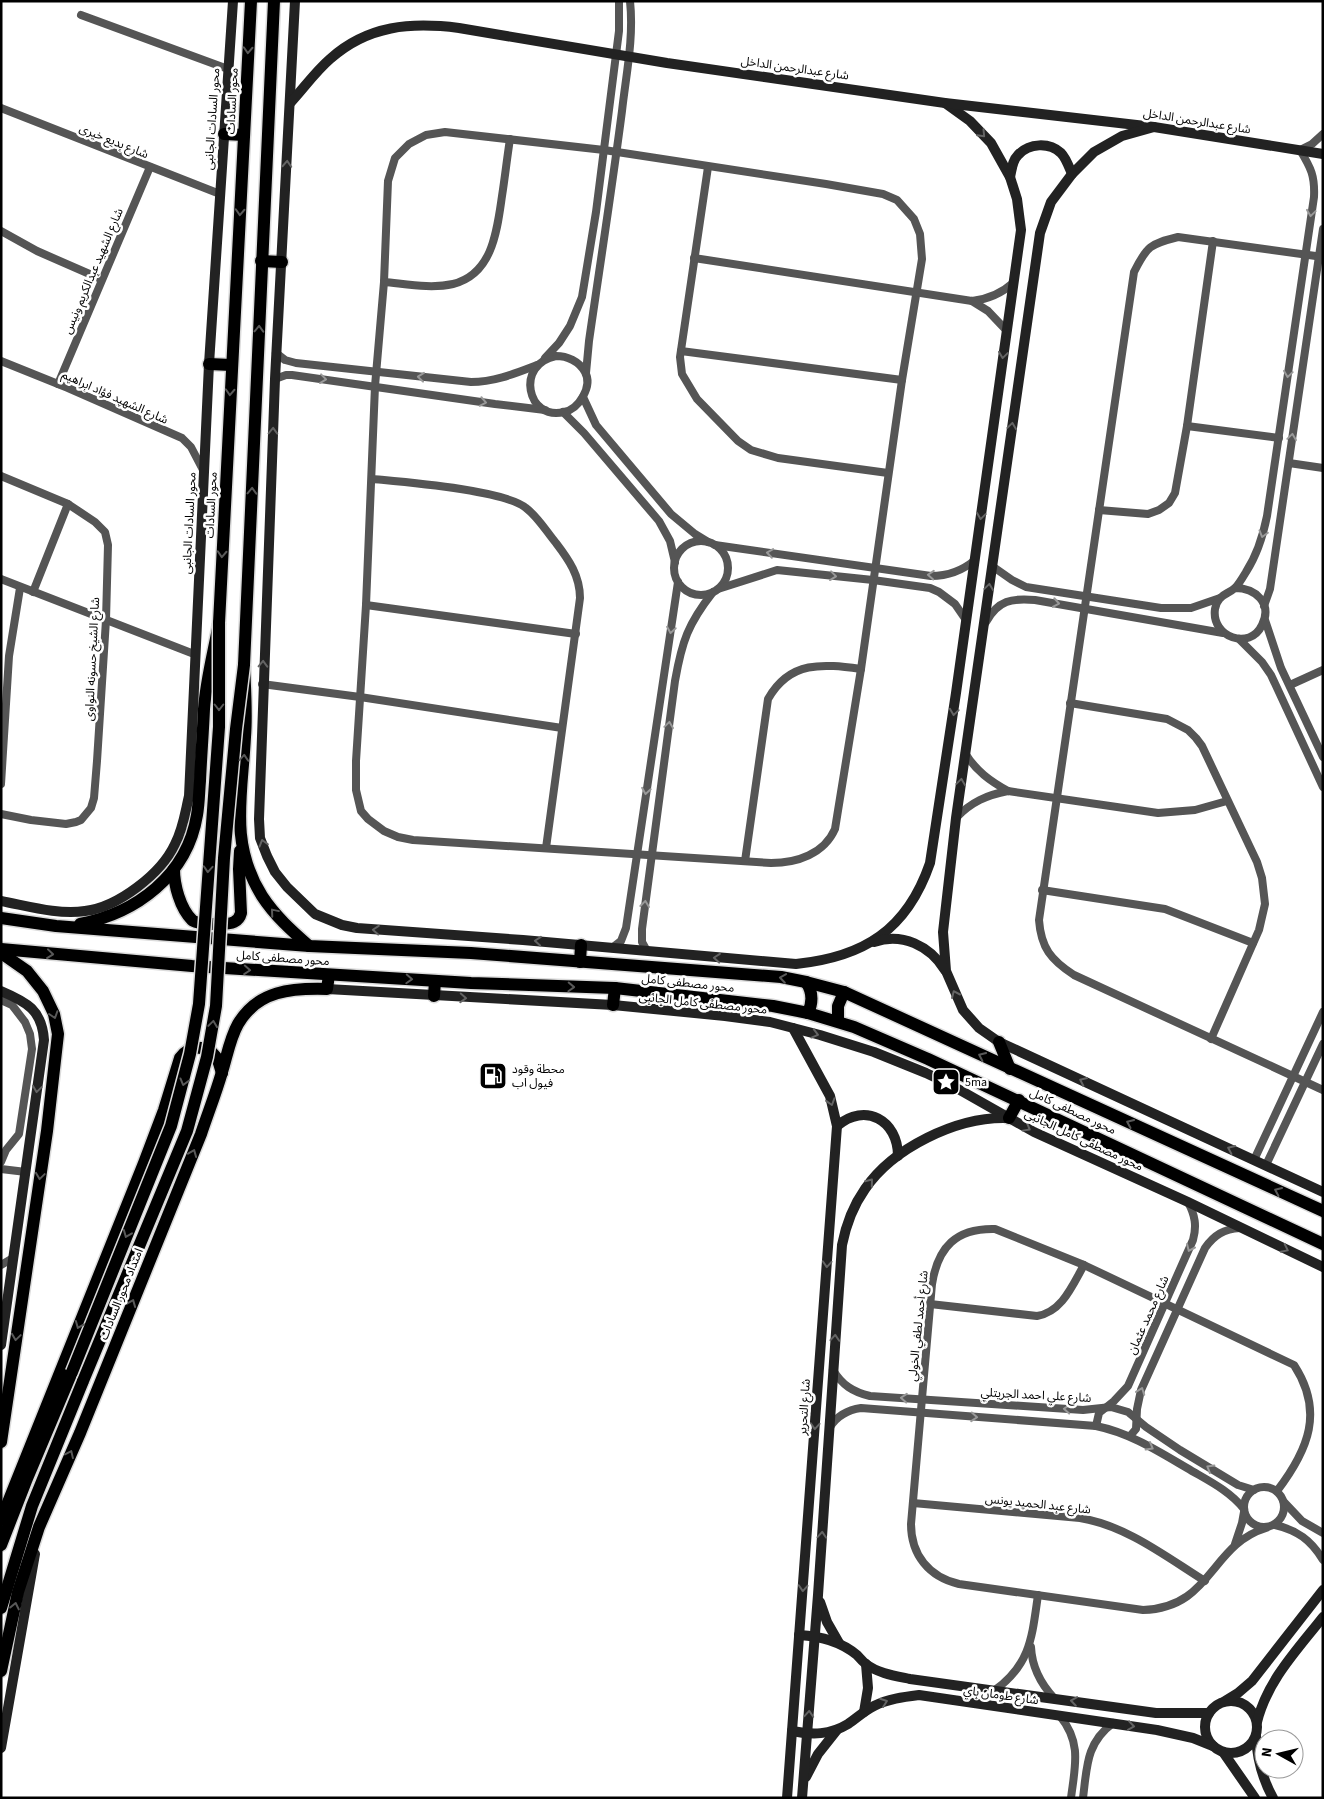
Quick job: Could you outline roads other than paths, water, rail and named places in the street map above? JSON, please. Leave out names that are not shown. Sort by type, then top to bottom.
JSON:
[{"type":"main road","name":"محور السادات","points":[[56,926],[92,921],[127,909],[150,894],[174,869],[191,837],[198,814],[204,706],[219,623],[251,1]]},
{"type":"main road","points":[[1,1608],[32,1506],[187,1131],[203,1074],[216,1006],[224,858],[244,665],[274,1]]},
{"type":"main road","points":[[224,134],[244,135]]},
{"type":"main road","points":[[262,261],[282,262]]},
{"type":"main road","points":[[209,364],[231,365]]},
{"type":"main road","points":[[1,1545],[171,1126],[185,1078],[199,1004],[219,728],[219,623]]},
{"type":"main road","points":[[244,665],[246,710],[239,815],[242,845],[248,867],[263,897],[283,923],[309,946]]},
{"type":"main road","points":[[174,869],[178,893],[192,920],[200,923],[233,923],[238,920],[241,913],[239,869],[242,845]]},
{"type":"main road","name":"محور مصطفى كامل","points":[[1,918],[56,926],[309,946],[472,953],[781,977],[806,982],[844,992],[1323,1211]]},
{"type":"main road","points":[[580,962],[581,945]]},
{"type":"main road","points":[[1,951],[27,971],[43,991],[54,1014],[58,1034],[1,1442]]},
{"type":"main road","name":"محور مصطفى كامل","points":[[1,951],[329,975],[614,988],[773,1006],[808,1012],[838,1021],[928,1059],[1323,1244]]},
{"type":"main road","points":[[327,989],[329,975]]},
{"type":"main road","points":[[434,996],[435,981]]},
{"type":"main road","points":[[806,982],[812,995],[808,1012]]},
{"type":"main road","points":[[613,1006],[614,988]]},
{"type":"main road","name":"امتداد محور السادات","points":[[1,1671],[18,1592],[39,1527],[80,1433],[201,1134],[231,1040],[238,1024],[257,1004],[272,995],[290,990],[327,989]]},
{"type":"main road","points":[[838,1021],[838,1006],[844,992]]},
{"type":"main road","points":[[998,1042],[1010,1069]]},
{"type":"main road","points":[[1,1520],[144,1163],[164,1110],[180,1058],[183,1053],[191,1048],[204,1048],[216,1057],[222,1073]]},
{"type":"main road","points":[[1009,1118],[1019,1100]]},
{"type":"street","name":"محور السادات الجانبى","points":[[1,901],[70,912],[87,911],[123,897],[151,876],[162,865],[182,829],[189,796],[194,654],[209,364],[232,1]]},
{"type":"street","points":[[295,1],[276,353],[258,819],[260,838],[267,856],[275,872],[287,887],[315,914],[342,925],[357,928],[796,964],[818,962],[839,957],[868,944],[890,939],[912,942],[932,953],[946,971],[963,1010],[979,1028],[998,1042],[1323,1192]]},
{"type":"street","points":[[276,353],[290,362],[481,382],[500,378],[537,365],[546,358],[570,326],[582,296],[596,212],[619,31],[619,1]]},
{"type":"street","points":[[275,379],[292,375],[545,410],[554,413],[571,410],[578,404],[586,390],[588,342],[617,153],[629,56],[631,32],[630,1]]},
{"type":"street","points":[[81,15],[228,69]]},
{"type":"street","name":"شارع عبدالرحمن الداخل","points":[[291,102],[320,69],[342,50],[370,34],[393,27],[424,25],[452,27],[616,54],[945,103],[1154,126],[1323,154]]},
{"type":"street","points":[[868,944],[893,926],[906,912],[924,880],[930,863],[956,693],[1021,230],[1017,199],[1010,177],[991,143],[970,121],[945,103]]},
{"type":"street","name":"شارع بديع خيرى","points":[[1,108],[220,194]]},
{"type":"street","points":[[946,971],[944,932],[956,818],[1040,233],[1051,202],[1072,174],[1094,152],[1122,136],[1154,126]]},
{"type":"street","points":[[445,132],[510,139],[604,150],[826,184],[892,197],[912,214],[919,230],[922,252],[838,821],[833,834],[822,847],[797,860],[781,863],[412,840],[393,835],[376,826],[361,811],[356,790],[356,761],[366,605],[375,386],[384,282],[388,181],[392,165],[402,150],[417,138],[445,132]]},
{"type":"street","points":[[1235,588],[1249,566],[1263,535],[1279,438],[1315,184],[1313,172],[1300,150],[1312,144],[1323,134]]},
{"type":"street","points":[[384,282],[430,286],[452,284],[472,274],[484,263],[496,233],[510,139]]},
{"type":"street","points":[[1010,177],[1012,165],[1018,154],[1028,147],[1039,145],[1051,147],[1061,153],[1068,163],[1072,174]]},
{"type":"street","name":"شارع الشهيد عبدالكريم ونيس","points":[[58,384],[150,167]]},
{"type":"street","points":[[708,167],[680,363],[682,374],[692,393],[738,441],[751,450],[778,458],[888,473]]},
{"type":"street","points":[[1264,606],[1270,589],[1321,257],[1323,229]]},
{"type":"street","points":[[1,231],[37,250],[101,279]]},
{"type":"street","points":[[1321,257],[1178,237],[1156,243],[1150,247],[1134,272],[1039,920],[1040,933],[1044,945],[1060,966],[1074,975],[1323,1090]]},
{"type":"street","points":[[1099,510],[1148,514],[1159,510],[1169,503],[1175,493],[1187,426],[1213,241]]},
{"type":"street","points":[[694,258],[972,301],[990,298],[1014,283]]},
{"type":"street","points":[[972,301],[995,317],[1007,331]]},
{"type":"street","points":[[681,351],[902,380]]},
{"type":"street","points":[[546,358],[556,356],[570,359],[586,373]]},
{"type":"street","name":"شارع الشهيد فؤاد ابراهيم","points":[[1,361],[182,438],[192,447],[204,472]]},
{"type":"street","points":[[537,365],[530,376],[530,392],[533,399],[545,410]]},
{"type":"street","points":[[583,397],[596,425],[671,514],[725,555],[728,570],[723,584],[692,624],[681,647],[642,929],[642,942],[647,951]]},
{"type":"street","points":[[563,412],[584,433],[659,521],[670,540],[675,562]]},
{"type":"street","points":[[1187,426],[1279,438]]},
{"type":"street","points":[[1289,463],[1323,468]]},
{"type":"street","name":"شارع الشيخ حسونه النواوى","points":[[1,476],[68,504],[96,522],[105,532],[108,545],[106,620],[95,792],[91,808],[81,820],[66,824],[1,814]]},
{"type":"street","points":[[372,479],[489,494],[525,506],[567,558],[575,574],[580,598],[546,848]]},
{"type":"street","points":[[33,592],[68,504]]},
{"type":"street","points":[[612,948],[621,941],[626,928],[678,582],[674,569],[679,552],[687,545],[697,542],[711,543],[941,576],[959,571],[975,560]]},
{"type":"street","points":[[992,566],[1026,587],[1161,608],[1191,608],[1220,598]]},
{"type":"street","points":[[678,582],[690,593],[706,595],[776,570],[873,580],[930,588],[955,604],[966,620]]},
{"type":"street","points":[[1,579],[20,588],[194,654]]},
{"type":"street","points":[[1,784],[5,654],[20,588]]},
{"type":"street","points":[[1223,633],[1218,626],[1215,616],[1215,607],[1220,598],[1226,592],[1235,588],[1253,591],[1260,598],[1264,606],[1265,620],[1275,652],[1323,757]]},
{"type":"street","points":[[984,626],[994,610],[999,606],[1019,599],[1084,608],[1223,633],[1239,639],[1248,638],[1255,634],[1265,620]]},
{"type":"street","points":[[366,605],[576,634]]},
{"type":"street","points":[[1239,639],[1256,656],[1270,675],[1323,787]]},
{"type":"street","points":[[745,861],[768,699],[784,678],[807,667],[835,666],[861,668]]},
{"type":"street","points":[[1290,685],[1323,670]]},
{"type":"street","points":[[262,684],[562,728]]},
{"type":"street","points":[[956,693],[974,695]]},
{"type":"street","points":[[1070,703],[1167,719],[1188,730],[1202,746],[1257,862],[1264,891],[1263,918],[1211,1039]]},
{"type":"street","points":[[965,753],[983,775],[1008,791]]},
{"type":"street","points":[[956,818],[966,807],[979,799],[1008,791],[1145,812],[1170,813],[1196,810],[1228,801]]},
{"type":"street","points":[[1042,890],[1165,909],[1253,942]]},
{"type":"street","name":"محور مصطفى كامل الجانبى","points":[[327,989],[613,1006],[725,1016],[770,1022],[847,1043],[900,1062],[951,1085],[1034,1132],[1188,1202],[1323,1267]]},
{"type":"street","points":[[1,991],[31,1007],[41,1022],[44,1040],[1,1345]]},
{"type":"street","points":[[1,1000],[12,1006],[25,1022],[30,1034],[32,1049],[19,1134],[6,1150],[1,1162]]},
{"type":"street","points":[[1254,1160],[1323,1012]]},
{"type":"street","name":"شارع التحرير","points":[[787,1798],[837,1126],[830,1096],[793,1028]]},
{"type":"street","points":[[1266,1165],[1323,1044]]},
{"type":"street","points":[[837,1126],[843,1121],[866,1115],[882,1121],[893,1132],[898,1156]]},
{"type":"street","points":[[802,1798],[842,1245],[846,1227],[865,1188],[875,1176],[898,1156],[936,1134],[957,1126],[989,1118],[1009,1118]]},
{"type":"street","points":[[1,1170],[26,1172]]},
{"type":"street","name":"شارع محمد عثمان","points":[[1096,1426],[1096,1417],[1122,1394],[1128,1386],[1193,1240],[1196,1231],[1195,1220],[1188,1202]]},
{"type":"street","name":"شارع محمد عثمان","points":[[1130,1436],[1136,1429],[1140,1390],[1204,1248],[1220,1232],[1242,1228]]},
{"type":"street","name":"شارع أحمد لطفي الخولي","points":[[1266,1528],[1249,1534],[1234,1546],[1205,1581],[1188,1597],[1177,1603],[1155,1610],[1143,1610],[959,1584],[950,1582],[933,1573],[920,1558],[913,1542],[911,1524],[930,1304],[937,1260],[951,1242],[972,1231],[995,1229],[1084,1265],[1294,1365],[1310,1381],[1318,1401]]},
{"type":"street","points":[[1,1264],[13,1258]]},
{"type":"street","points":[[930,1304],[1037,1316],[1044,1315],[1058,1307],[1084,1265]]},
{"type":"street","name":"شارع علي احمد الجريتلي","points":[[833,1370],[844,1384],[860,1394],[870,1396],[1083,1410],[1106,1407],[1123,1410],[1180,1450],[1238,1484],[1254,1490]]},
{"type":"street","name":"شارع علي احمد الجريتلي","points":[[829,1429],[839,1417],[861,1408],[1096,1426],[1130,1436],[1222,1488],[1238,1500],[1244,1510]]},
{"type":"street","points":[[1277,1491],[1311,1446],[1318,1429]]},
{"type":"street","points":[[1284,1501],[1285,1510],[1281,1519],[1275,1525],[1266,1528],[1252,1524],[1244,1510],[1247,1496],[1254,1490],[1264,1487],[1277,1491],[1302,1521],[1323,1533]]},
{"type":"street","name":"شارع عبد الحميد يونس","points":[[913,1503],[1080,1518],[1105,1524],[1128,1533],[1205,1581]]},
{"type":"street","name":"شارع أحمد لطفي الخولي","points":[[1234,1546],[1239,1534],[1244,1510]]},
{"type":"street","points":[[1275,1525],[1287,1528],[1303,1536],[1316,1549],[1323,1560]]},
{"type":"street","points":[[1,1748],[39,1527]]},
{"type":"street","points":[[1255,1798],[1223,1752],[1209,1742],[1205,1730],[1209,1713],[1252,1681],[1323,1590]]},
{"type":"street","points":[[818,1595],[827,1622],[840,1643]]},
{"type":"street","points":[[1038,1595],[1031,1655],[1039,1679],[1054,1698]]},
{"type":"street","points":[[1257,1729],[1260,1709],[1273,1682],[1323,1617]]},
{"type":"street","name":"شارع طومان باي","points":[[799,1635],[815,1636],[840,1643],[866,1664],[910,1679],[1156,1713],[1209,1713]]},
{"type":"street","points":[[995,1690],[1014,1674],[1021,1665],[1031,1643]]},
{"type":"street","points":[[864,1712],[868,1688],[866,1664]]},
{"type":"street","name":"شارع طومان باي","points":[[792,1731],[808,1734],[828,1733],[837,1730],[864,1712],[884,1702],[901,1697],[919,1696],[1113,1723],[1175,1734],[1213,1746]]},
{"type":"street","points":[[1223,1702],[1236,1702],[1248,1707],[1257,1723]]},
{"type":"street","points":[[1060,1716],[1073,1735],[1076,1746],[1071,1798]]},
{"type":"street","points":[[1083,1798],[1092,1747],[1104,1730],[1113,1723]]},
{"type":"street","points":[[803,1782],[818,1754],[837,1730]]},
{"type":"street","points":[[1223,1752],[1236,1753],[1243,1751],[1254,1739]]},
{"type":"street","points":[[1264,1779],[1273,1798]]},
{"type":"place","name":"محطة وقود فيول اب","points":[[493,1076]]},
{"type":"place","name":"5ma","points":[[946,1082]]}]
